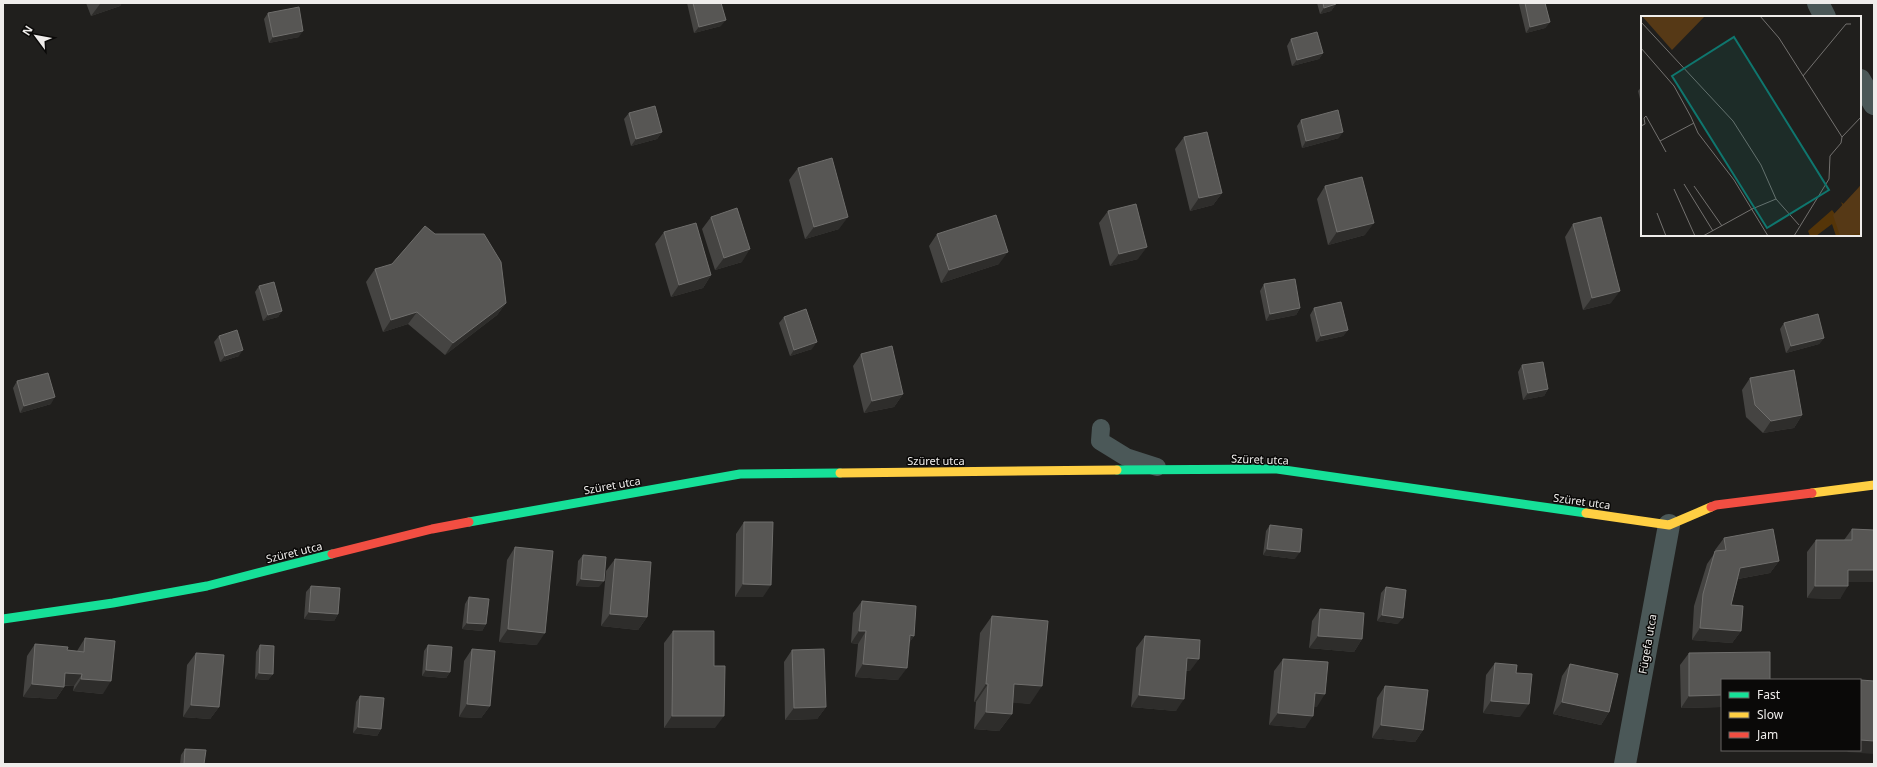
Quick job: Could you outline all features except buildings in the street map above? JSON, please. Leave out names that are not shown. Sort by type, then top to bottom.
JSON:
[{"type":"street","points":[[1818,3],[1824,16]]},
{"type":"street","points":[[1861,82],[1874,104]]},
{"type":"street","name":"Szüret utca","points":[[3,619],[113,603],[207,586],[432,529],[740,474],[1277,469],[1669,525]]},
{"type":"street","points":[[1669,525],[1716,505],[1874,485]]},
{"type":"street","name":"Fügefa utca","points":[[1625,764],[1669,525]]},
{"type":"lane","points":[[1101,428],[1100,441],[1126,457],[1167,470]]},
{"type":"traffic: fast","points":[[1117,470],[1277,469],[1586,513]]},
{"type":"traffic: fast","points":[[469,522],[740,474],[840,473]]},
{"type":"traffic: fast","points":[[3,619],[113,603],[207,586],[332,554]]},
{"type":"traffic: slow","points":[[840,473],[1117,470]]},
{"type":"traffic: slow","points":[[1812,493],[1874,485]]},
{"type":"traffic: slow","points":[[1586,513],[1669,525],[1711,507]]},
{"type":"traffic: jam","points":[[1711,507],[1716,505],[1812,493]]},
{"type":"traffic: jam","points":[[332,554],[432,529],[469,522]]}]
